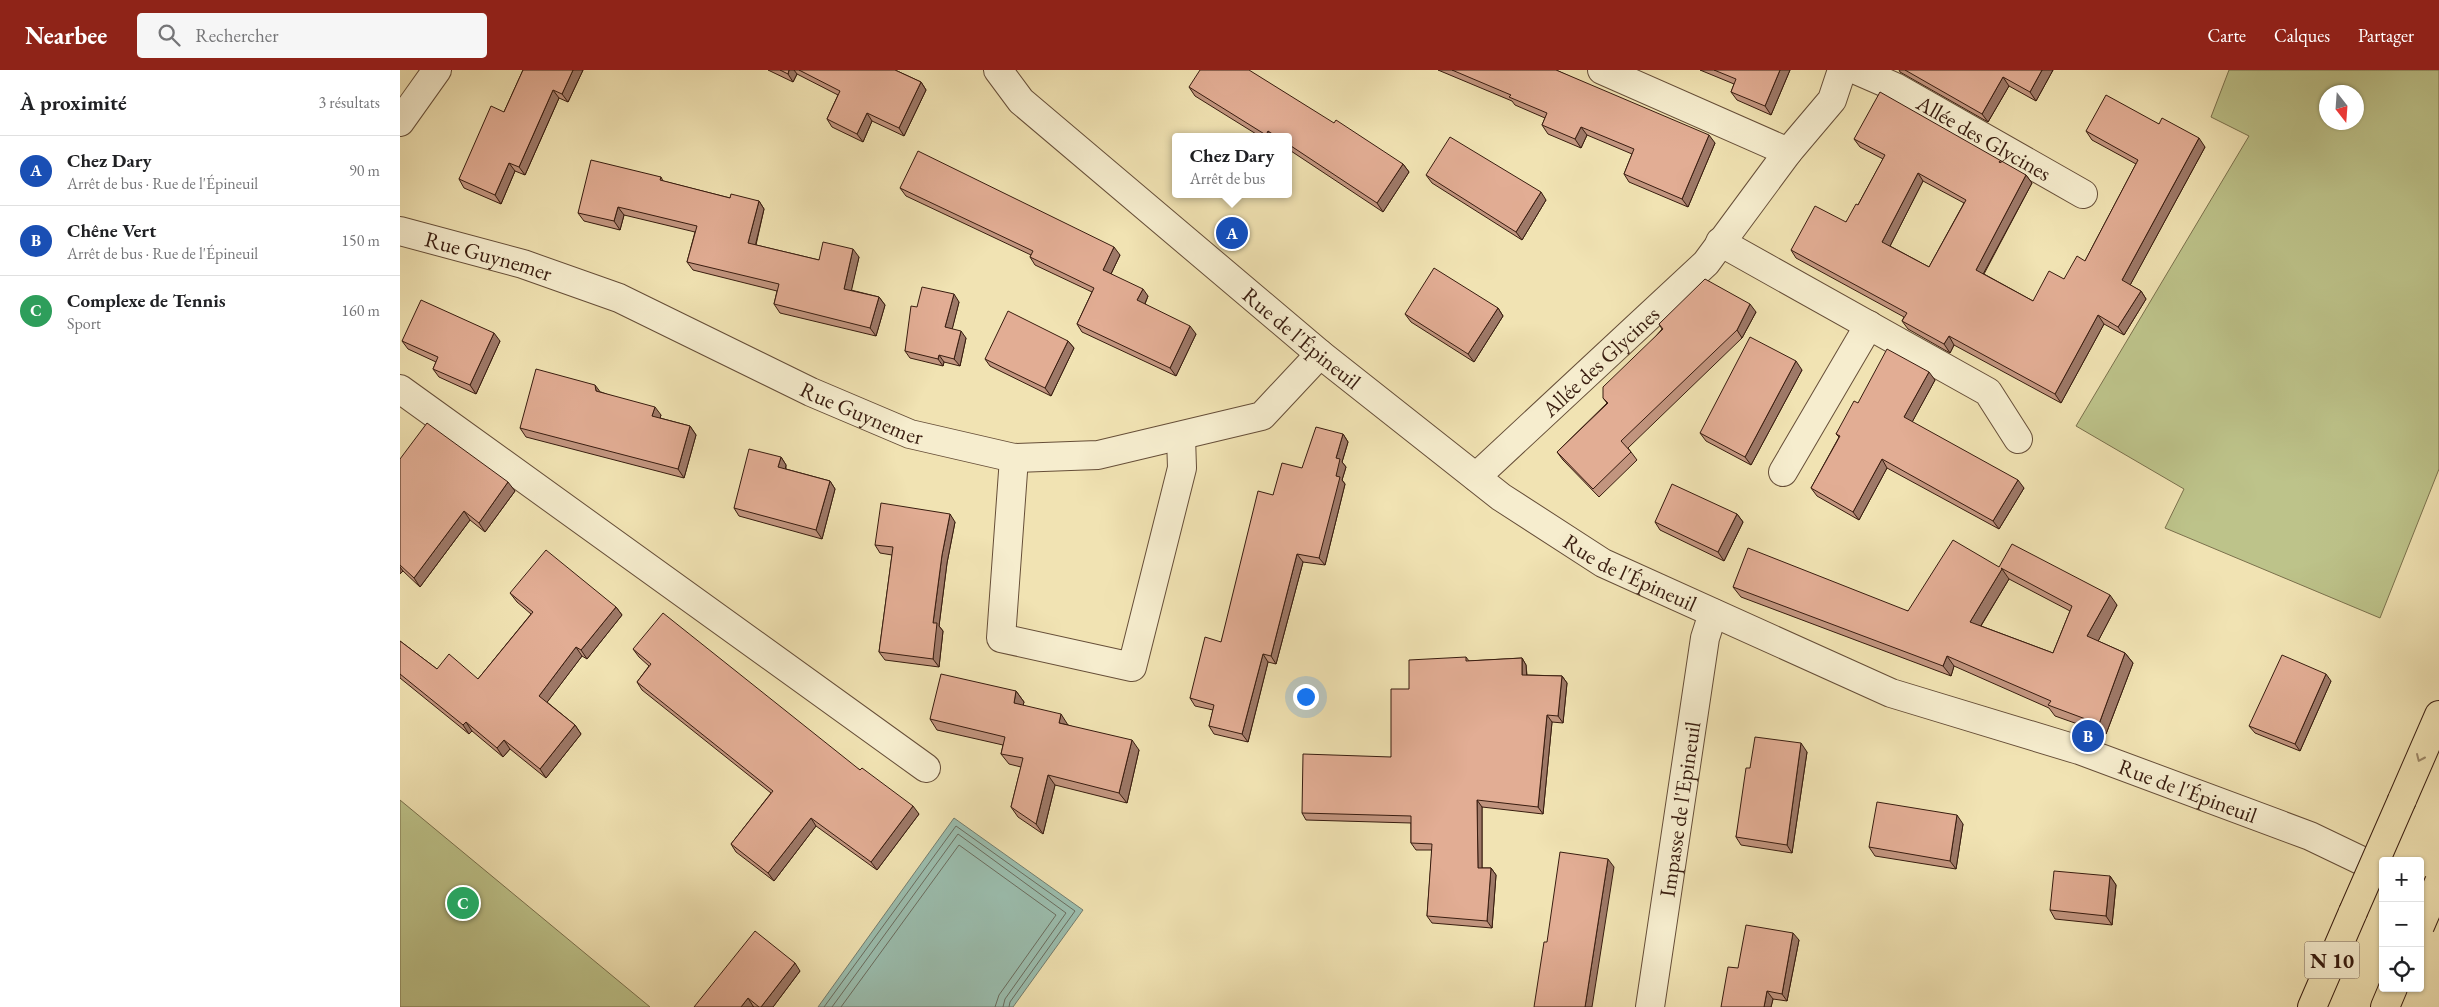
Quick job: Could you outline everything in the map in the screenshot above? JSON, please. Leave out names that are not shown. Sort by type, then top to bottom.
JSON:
[{"type":"highway","name":"N 10","points":[[2312,1007],[2439,715]]},
{"type":"highway","points":[[2424,917],[2439,882]]},
{"type":"highway","points":[[2385,1007],[2391,992]]},
{"type":"street","points":[[400,122],[437,70]]},
{"type":"street","name":"Rue de l'Épineuil","points":[[998,70],[1021,102],[1320,354],[1501,497],[1603,563],[1891,693],[2079,750],[2310,836],[2379,869]]},
{"type":"street","points":[[1602,70],[1788,152]]},
{"type":"street","name":"Allée des Glycines","points":[[1476,477],[1706,263],[1788,152],[1832,100],[1842,70]]},
{"type":"street","name":"Allée des Glycines","points":[[1856,70],[1894,87],[2083,194]]},
{"type":"street","name":"Rue Guynemer","points":[[400,231],[523,264],[619,298],[811,392],[910,434],[1014,458],[1098,456],[1262,416],[1320,354]]},
{"type":"street","points":[[1720,242],[1988,392],[2018,439]]},
{"type":"street","points":[[1783,472],[1869,325]]},
{"type":"street","points":[[400,390],[926,768]]},
{"type":"street","points":[[1014,458],[1001,638],[1132,667],[1182,468],[1181,437]]},
{"type":"street","name":"Impasse de l'Epineuil","points":[[1650,1007],[1705,638],[1713,613]]},
{"type":"street","points":[[2424,890],[2439,897]]},
{"type":"green space","points":[[2229,70],[2439,70],[2439,469],[2380,618],[2165,528],[2184,489],[2076,426],[2249,136],[2211,117]]},
{"type":"green space","points":[[400,800],[650,1007],[400,1007]]},
{"type":"water","points":[[954,818],[1083,910],[1013,1007],[818,1007]]},
{"type":"building","points":[[523,70],[573,70],[562,94],[553,90],[519,167],[509,163],[495,195],[459,179],[491,106],[504,112]]},
{"type":"building","points":[[780,70],[789,70],[788,74]]},
{"type":"building","points":[[799,70],[895,70],[921,82],[899,128],[867,113],[857,134],[827,119],[840,91]]},
{"type":"building","points":[[1200,70],[1249,70],[1334,123],[1336,120],[1403,164],[1377,203],[1292,147],[1292,133],[1271,133],[1268,131],[1267,133],[1263,133],[1189,87]]},
{"type":"building","points":[[1452,70],[1556,70],[1709,135],[1682,199],[1624,174],[1634,149],[1581,127],[1575,139],[1542,125],[1547,113],[1509,97],[1511,95]]},
{"type":"building","points":[[1714,70],[1780,70],[1765,106],[1731,92],[1736,79]]},
{"type":"building","points":[[1905,70],[2042,70],[2030,92],[2003,77],[1982,114]]},
{"type":"building","points":[[1880,92],[2026,175],[1976,270],[2033,301],[2049,271],[2064,279],[2077,256],[2085,261],[2138,160],[2086,131],[2106,95],[2159,124],[2162,118],[2199,138],[2122,280],[2141,291],[2118,327],[2098,315],[2055,394],[1949,336],[1944,344],[1902,321],[1907,313],[1791,250],[1815,206],[1846,222],[1856,204],[1858,205],[1885,155],[1854,139]],"holes":[[[1918,173],[1966,200],[1929,267],[1882,242]]]},
{"type":"building","points":[[1450,137],[1541,192],[1516,232],[1426,175]]},
{"type":"building","points":[[918,151],[1114,247],[1103,270],[1143,289],[1137,300],[1190,326],[1170,368],[1077,324],[1094,288],[1030,257],[1033,251],[900,188]]},
{"type":"building","points":[[591,160],[661,177],[660,180],[730,198],[731,194],[759,201],[748,243],[819,260],[823,242],[853,249],[844,289],[879,297],[870,328],[774,304],[779,284],[687,262],[697,226],[618,207],[614,221],[578,213]]},
{"type":"building","points":[[1434,268],[1498,308],[1468,354],[1405,314]]},
{"type":"building","points":[[1705,279],[1750,304],[1737,330],[1621,441],[1631,452],[1593,489],[1557,452],[1608,403],[1603,398],[1603,387],[1663,329],[1659,324]]},
{"type":"building","points":[[922,287],[954,294],[945,327],[961,331],[954,359],[939,355],[938,359],[905,351],[911,306],[917,307]]},
{"type":"building","points":[[421,300],[494,333],[470,385],[433,369],[438,357],[402,341]]},
{"type":"building","points":[[1008,311],[1068,341],[1045,388],[985,359]]},
{"type":"building","points":[[1750,337],[1796,361],[1745,457],[1700,433]]},
{"type":"building","points":[[1887,349],[1929,372],[1904,417],[2018,480],[1993,521],[1882,459],[1853,512],[1811,488],[1840,436],[1836,434],[1854,401],[1858,403]]},
{"type":"building","points":[[536,369],[595,385],[596,391],[655,407],[652,416],[690,426],[678,469],[520,428]]},
{"type":"building","points":[[427,423],[508,482],[479,523],[464,511],[414,578],[400,565],[400,459]]},
{"type":"building","points":[[1316,427],[1343,434],[1336,458],[1340,459],[1336,476],[1340,477],[1319,558],[1297,554],[1271,656],[1263,654],[1242,734],[1209,726],[1214,705],[1190,698],[1205,637],[1221,642],[1258,491],[1273,495],[1282,463],[1302,468]]},
{"type":"building","points":[[749,449],[781,457],[778,467],[830,481],[816,530],[734,508]]},
{"type":"building","points":[[1672,484],[1737,514],[1718,552],[1655,522]]},
{"type":"building","points":[[881,503],[950,514],[942,555],[933,623],[937,623],[933,659],[879,652],[893,547],[875,545]]},
{"type":"building","points":[[1953,540],[1999,567],[2012,544],[2110,595],[2087,636],[2125,653],[2099,724],[2048,705],[2051,701],[1947,656],[1943,666],[1733,587],[1748,548],[1908,611]],"holes":[[[2001,568],[2072,606],[2053,653],[1970,622]]]},
{"type":"building","points":[[546,550],[616,607],[581,650],[576,647],[539,696],[575,725],[540,769],[504,740],[497,748],[466,722],[463,725],[400,674],[400,641],[437,669],[449,654],[478,679],[533,612],[510,593]]},
{"type":"building","points":[[663,613],[860,770],[862,768],[913,806],[871,862],[811,818],[768,873],[731,844],[773,791],[637,682],[651,664],[633,649]]},
{"type":"building","points":[[2282,655],[2326,674],[2295,744],[2249,726]]},
{"type":"building","points":[[1466,657],[1466,661],[1522,658],[1522,675],[1562,676],[1558,716],[1547,715],[1538,807],[1477,800],[1478,868],[1491,868],[1487,921],[1427,916],[1432,844],[1411,843],[1411,816],[1302,813],[1303,754],[1391,757],[1391,689],[1409,689],[1409,660]]},
{"type":"building","points":[[941,674],[1016,691],[1014,703],[1061,714],[1059,723],[1132,740],[1119,793],[1048,775],[1036,824],[1011,807],[1023,758],[1001,754],[1005,737],[930,719]]},
{"type":"building","points":[[1755,737],[1801,743],[1787,845],[1736,837],[1746,768],[1750,768]]},
{"type":"building","points":[[1877,802],[1957,815],[1950,861],[1869,847]]},
{"type":"building","points":[[1560,852],[1608,859],[1585,1007],[1534,1007],[1544,942],[1547,942]]},
{"type":"building","points":[[2054,871],[2110,876],[2106,916],[2050,910]]},
{"type":"building","points":[[1746,925],[1793,933],[1782,994],[1767,991],[1764,1007],[1721,1007],[1728,967],[1738,968]]},
{"type":"building","points":[[755,931],[795,963],[761,1007],[748,998],[741,1007],[694,1007]]},
{"type":"place","name":"Chez Dary","points":[[1232,233]]},
{"type":"place","name":"Chêne Vert","points":[[2088,736]]},
{"type":"place","name":"Complexe de Tennis","points":[[463,903]]}]
